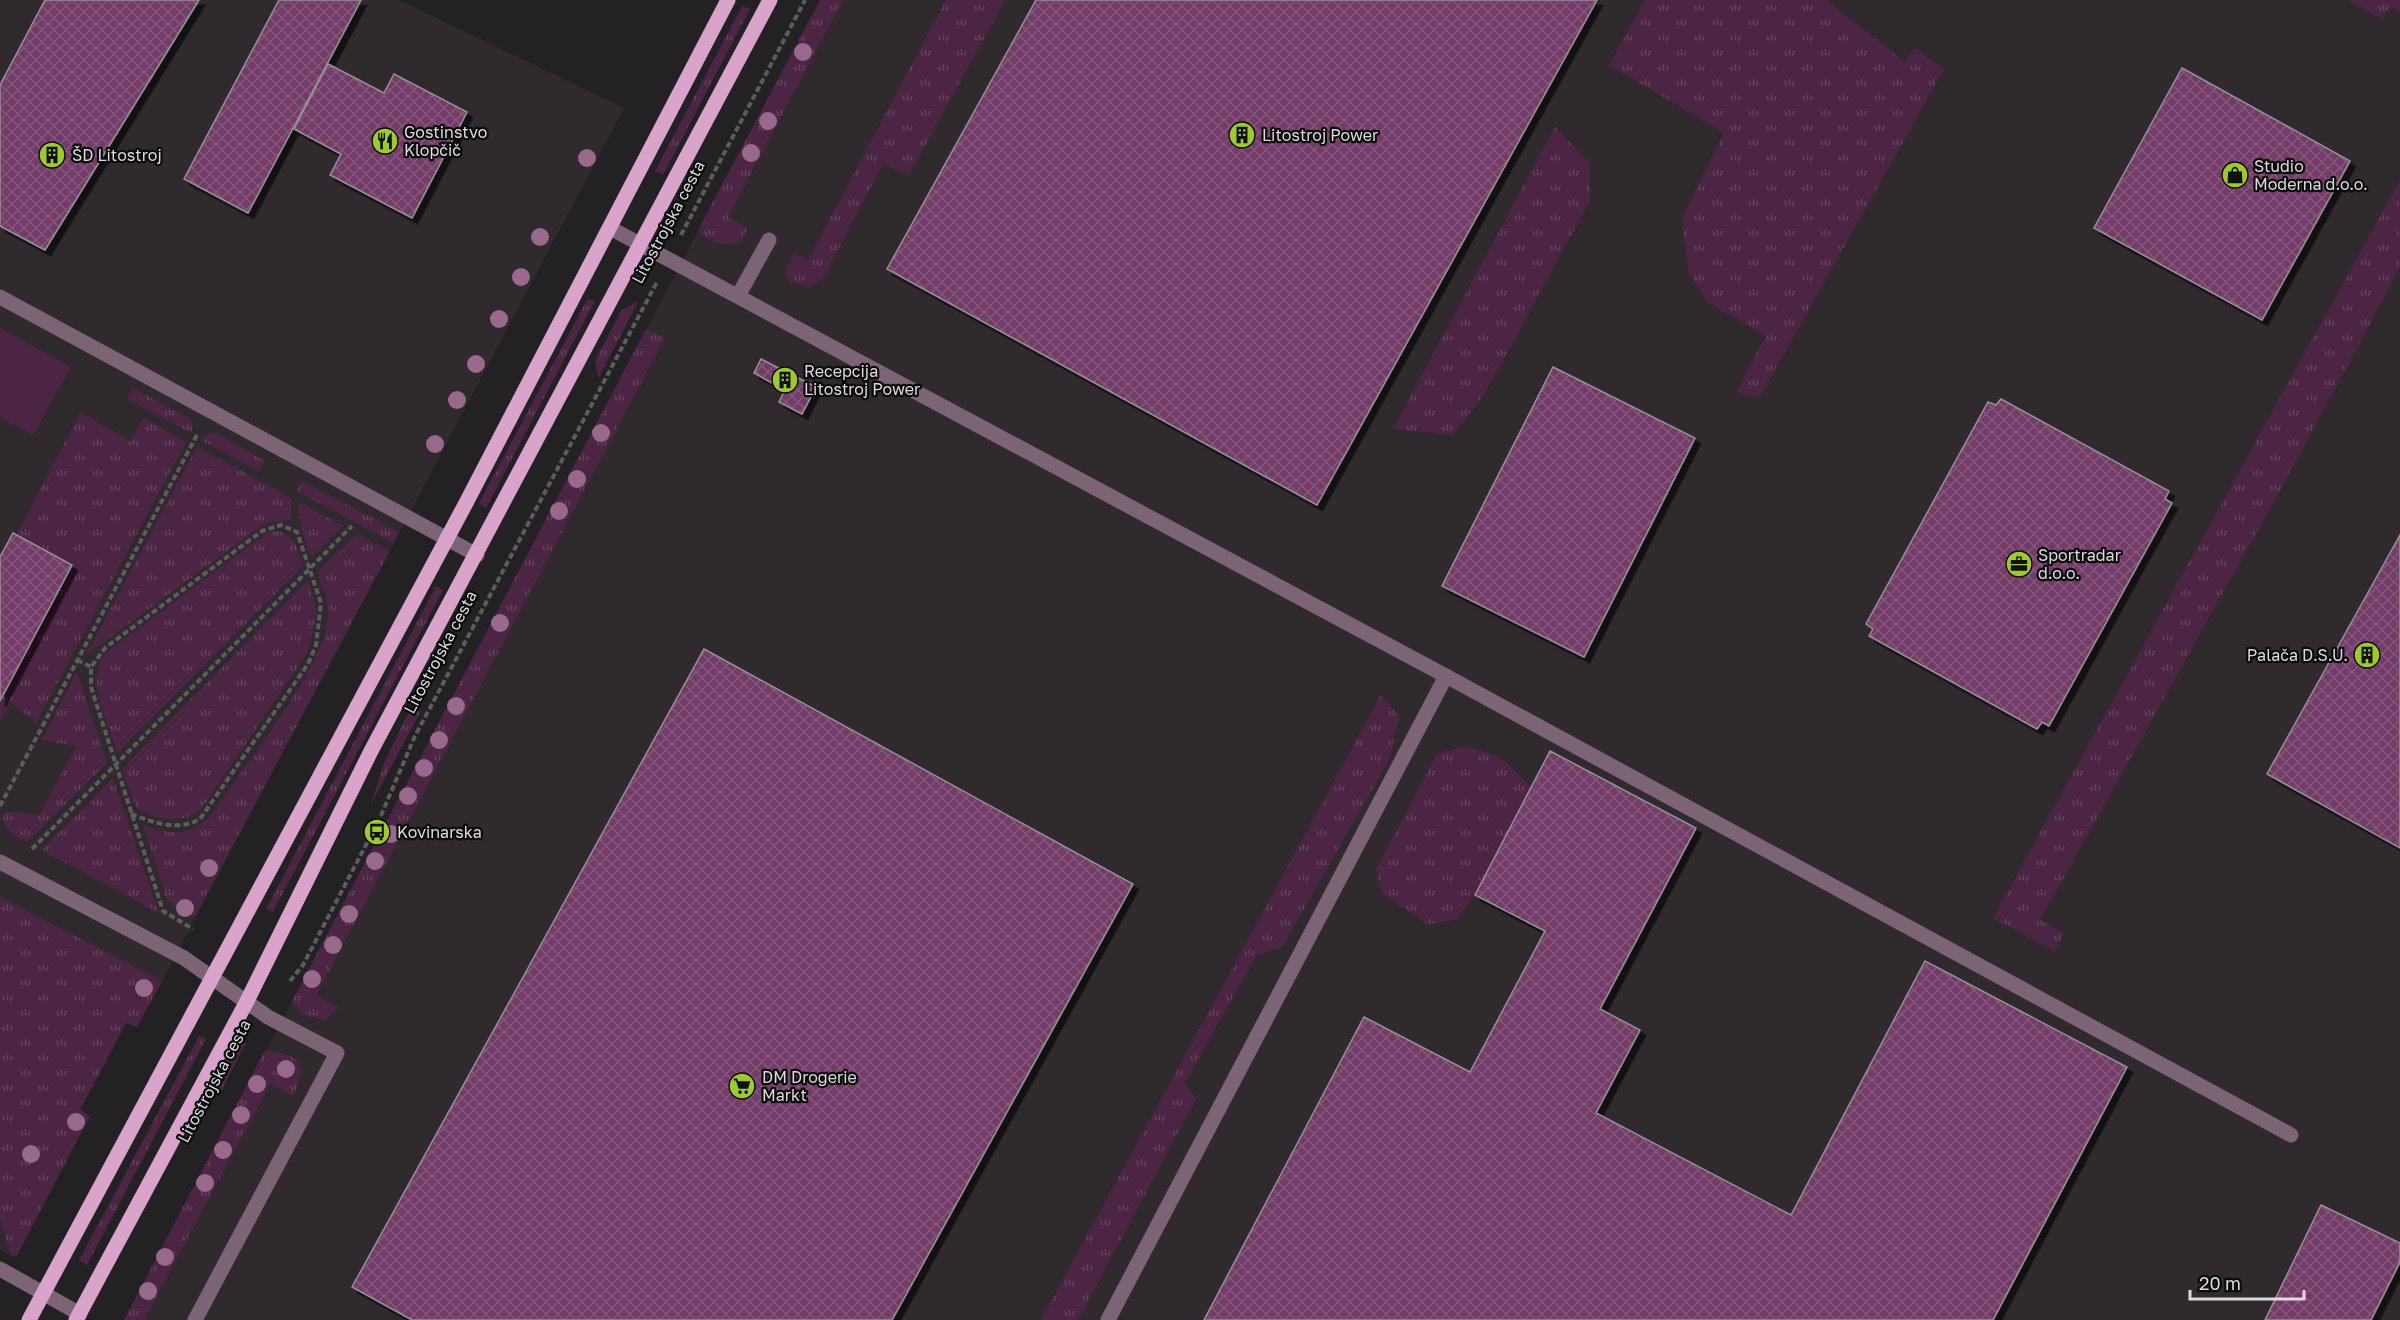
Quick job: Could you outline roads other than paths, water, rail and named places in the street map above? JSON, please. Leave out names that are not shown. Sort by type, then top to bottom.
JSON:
[{"type":"main road","points":[[29,1320],[447,539],[728,0]]},
{"type":"main road","name":"Litostrojska cesta","points":[[78,1317],[246,1003],[371,751],[770,0]]},
{"type":"street","points":[[610,228],[1446,676],[2291,1135]]},
{"type":"street","points":[[738,296],[769,240]]},
{"type":"street","points":[[0,297],[477,555]]},
{"type":"street","points":[[1108,1320],[1446,676]]},
{"type":"street","points":[[6,865],[184,958],[268,1017],[337,1053],[195,1320]]},
{"type":"street","points":[[0,1269],[43,1293],[78,1317]]},
{"type":"place","name":"Litostroj Power","points":[[1242,135]]},
{"type":"place","name":"Gostinstvo Klopčič","points":[[385,141]]},
{"type":"place","name":"ŠD Litostroj","points":[[52,155]]},
{"type":"place","name":"Studio Moderna d.o.o.","points":[[2235,175]]},
{"type":"place","name":"Recepcija Litostroj Power","points":[[785,380]]},
{"type":"place","name":"Sportradar d.o.o.","points":[[2019,564]]},
{"type":"place","name":"Palača D.S.U.","points":[[2367,655]]},
{"type":"place","name":"Kovinarska","points":[[377,832]]},
{"type":"place","name":"DM Drogerie Markt","points":[[742,1086]]}]
